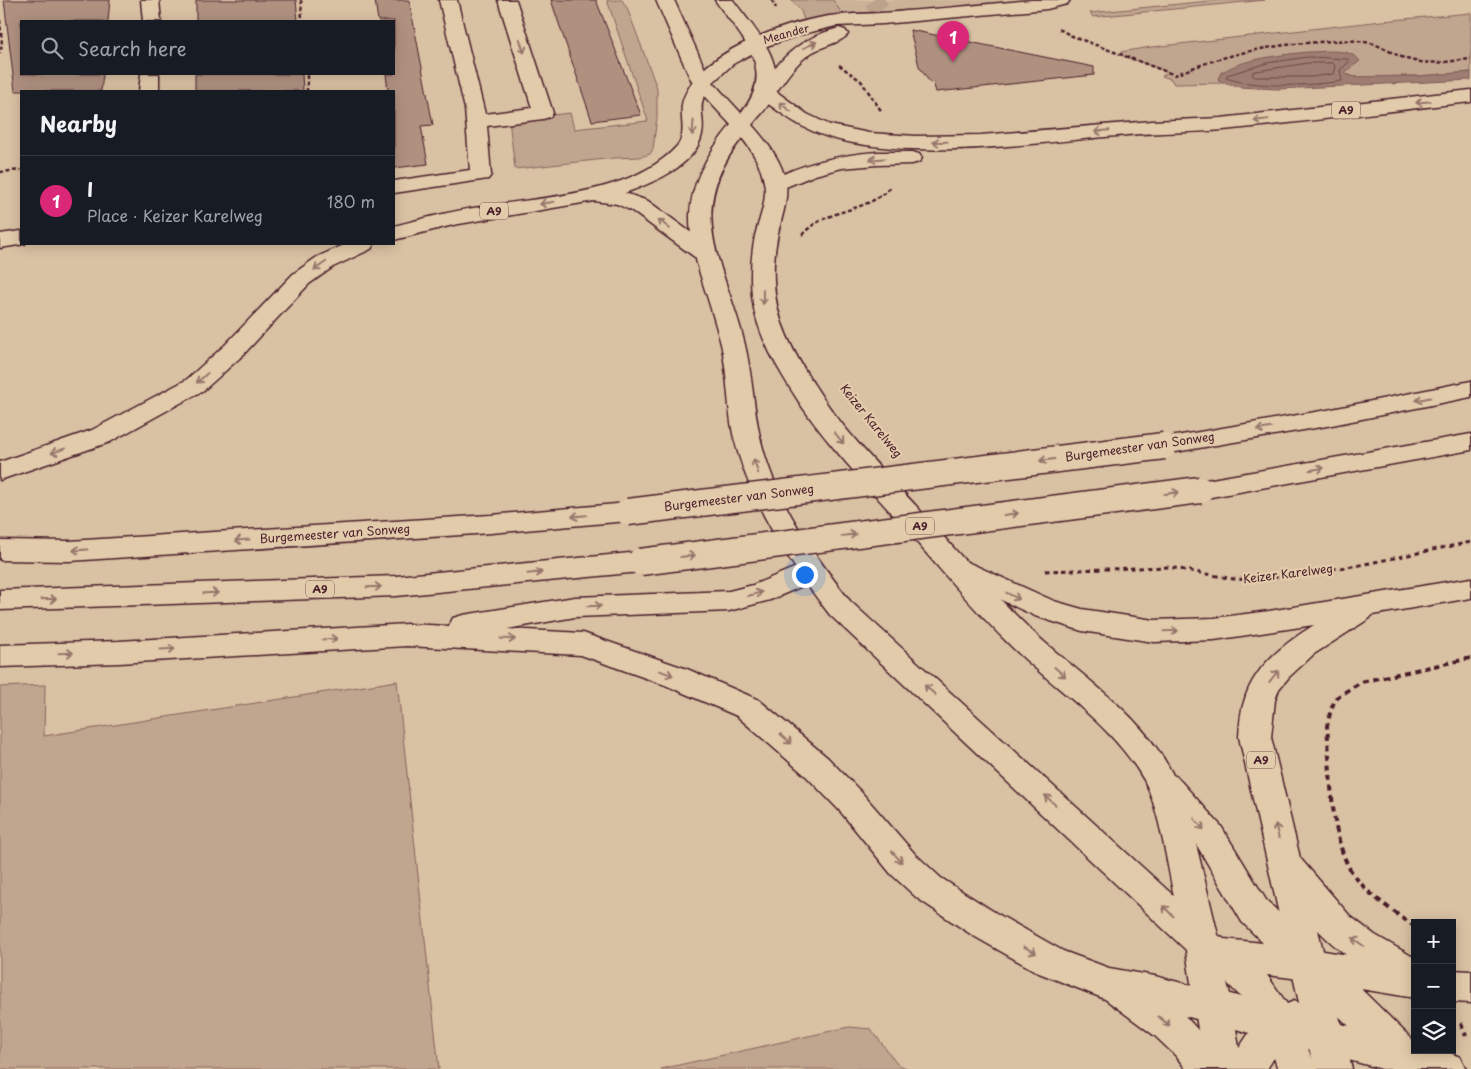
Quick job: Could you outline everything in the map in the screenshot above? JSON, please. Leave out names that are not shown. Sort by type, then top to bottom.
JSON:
[{"type":"main road","points":[[150,0],[152,20]]},
{"type":"main road","points":[[395,187],[481,175],[477,121],[448,0]]},
{"type":"main road","points":[[477,121],[543,112],[507,0]]},
{"type":"main road","points":[[666,0],[702,82],[724,107],[743,124],[764,152],[776,185],[764,248],[763,306],[772,333],[803,388],[821,415],[860,464],[954,566],[1023,640],[1120,728],[1209,836],[1254,912],[1308,964],[1331,1028]]},
{"type":"main road","points":[[724,0],[739,23],[757,43],[767,70],[766,93],[721,150],[706,183],[702,197],[700,220],[704,253],[733,345],[746,433],[759,477],[784,529],[811,571],[840,608],[1211,949],[1236,967],[1249,980],[1264,998],[1280,1024],[1297,1069]]},
{"type":"main road","name":"Meander","points":[[702,82],[726,60],[757,43],[792,31],[836,21],[881,15],[996,4],[1048,4],[1061,0]]},
{"type":"main road","name":"Meander","points":[[766,93],[786,63],[810,45],[881,15]]},
{"type":"main road","points":[[150,75],[150,90]]},
{"type":"main road","name":"A9","points":[[395,233],[452,218],[596,195],[651,174],[684,150],[693,132],[693,98],[702,82]]},
{"type":"main road","name":"A9","points":[[766,93],[803,120],[822,129],[863,138],[892,150]]},
{"type":"main road","name":"A9","points":[[776,185],[795,174],[832,163],[892,150],[997,158],[1042,155],[1191,134],[1221,124],[1471,96]]},
{"type":"main road","name":"A9","points":[[596,195],[621,198],[640,206],[704,253]]},
{"type":"main road","points":[[0,240],[20,238]]},
{"type":"main road","points":[[0,471],[101,436],[195,384],[234,350],[302,279],[325,262],[361,245]]},
{"type":"main road","name":"Burgemeester van Sonweg","points":[[0,550],[98,549],[491,524],[628,512],[1164,446],[1327,418],[1471,389]]},
{"type":"main road","name":"A9","points":[[0,600],[396,586],[640,562],[1200,490],[1471,442]]},
{"type":"main road","name":"A9","points":[[954,566],[1020,599],[1045,609],[1082,620],[1154,631],[1214,629],[1471,588]]},
{"type":"main road","points":[[0,656],[129,651],[407,635],[575,607],[729,601],[760,593],[811,571]]},
{"type":"main road","name":"A9","points":[[1308,964],[1255,736],[1256,714],[1261,695],[1271,677],[1290,658],[1370,605]]},
{"type":"main road","points":[[407,635],[583,644],[684,680],[748,708],[817,767],[851,802],[904,864],[929,888],[984,924],[1051,962],[1109,984],[1155,992],[1280,1024],[1331,1028],[1405,1058],[1445,1069]]},
{"type":"main road","points":[[1156,774],[1164,792],[1211,949],[1215,1007],[1223,1069]]},
{"type":"main road","points":[[1284,860],[1319,907],[1346,934],[1377,955],[1411,974]]},
{"type":"main road","points":[[1211,949],[1411,981]]},
{"type":"main road","points":[[1109,984],[1157,1015],[1180,1033],[1198,1054],[1206,1069]]},
{"type":"main road","points":[[1456,986],[1471,987]]},
{"type":"main road","points":[[1331,1028],[1411,990]]},
{"type":"main road","points":[[1248,1069],[1263,1044],[1280,1024]]},
{"type":"path","points":[[301,0],[302,20]]},
{"type":"path","points":[[772,0],[786,25],[792,31]]},
{"type":"path","points":[[0,20],[2,45],[0,53]]},
{"type":"path","points":[[1072,36],[1175,75],[1206,61],[1236,51],[1278,44],[1350,40],[1373,44],[1408,60],[1425,63],[1471,59]]},
{"type":"path","points":[[798,242],[805,230],[815,222],[872,201],[890,189],[895,174],[888,120],[861,81],[810,45]]},
{"type":"path","points":[[307,75],[307,90]]},
{"type":"path","points":[[0,172],[20,170]]},
{"type":"path","name":"Keizer Karelweg","points":[[1036,571],[1168,567],[1189,569],[1241,581],[1278,578],[1360,565],[1471,542]]},
{"type":"path","points":[[1411,924],[1368,891],[1355,877],[1340,848],[1336,828],[1327,726],[1334,700],[1345,690],[1369,680],[1471,658]]},
{"type":"shaded area","points":[[607,0],[622,0],[627,8],[657,88],[657,117],[653,149],[650,154],[640,157],[515,169],[509,120],[570,113],[574,129],[648,121]]},
{"type":"shaded area","points":[[791,0],[833,0],[842,14],[805,23],[801,11]]},
{"type":"shaded area","points":[[828,0],[1055,0],[841,23]]},
{"type":"shaded area","points":[[1219,0],[1265,0],[1093,17],[1090,13]]},
{"type":"shaded area","points":[[1471,13],[1471,72],[1418,76],[1354,77],[1344,73],[1352,66],[1348,53],[1315,52],[1268,58],[1221,72],[1218,79],[1223,83],[1174,84],[1171,79],[1162,76],[1169,72],[1123,56],[1121,52],[1382,21]]},
{"type":"shaded area","points":[[397,681],[439,1069],[0,1069],[0,687],[45,685],[44,736]]},
{"type":"shaded area","points":[[849,1027],[871,1029],[897,1064],[909,1069],[661,1069]]},
{"type":"water","points":[[1336,51],[1356,57],[1360,61],[1344,73],[1354,77],[1418,76],[1471,72],[1471,80],[1278,89],[1239,87],[1223,83],[1218,79],[1223,72],[1244,63],[1273,56]]},
{"type":"building","points":[[4,0],[110,0],[108,20],[20,20],[20,75],[103,75],[101,90],[15,91]]},
{"type":"building","points":[[196,0],[296,0],[298,20],[196,20]]},
{"type":"building","points":[[375,0],[409,0],[433,125],[421,126],[428,164],[395,168],[395,90],[388,90],[386,75],[395,75],[395,20],[378,20]]},
{"type":"building","points":[[551,0],[596,0],[641,115],[592,121]]},
{"type":"building","points":[[910,30],[1094,67],[1094,75],[936,92],[933,82],[930,83],[919,66]]},
{"type":"building","points":[[195,75],[302,75],[303,90],[195,90]]},
{"type":"tunnel","points":[[873,0],[880,10]]},
{"type":"place","name":"I","points":[[953,62]]}]
